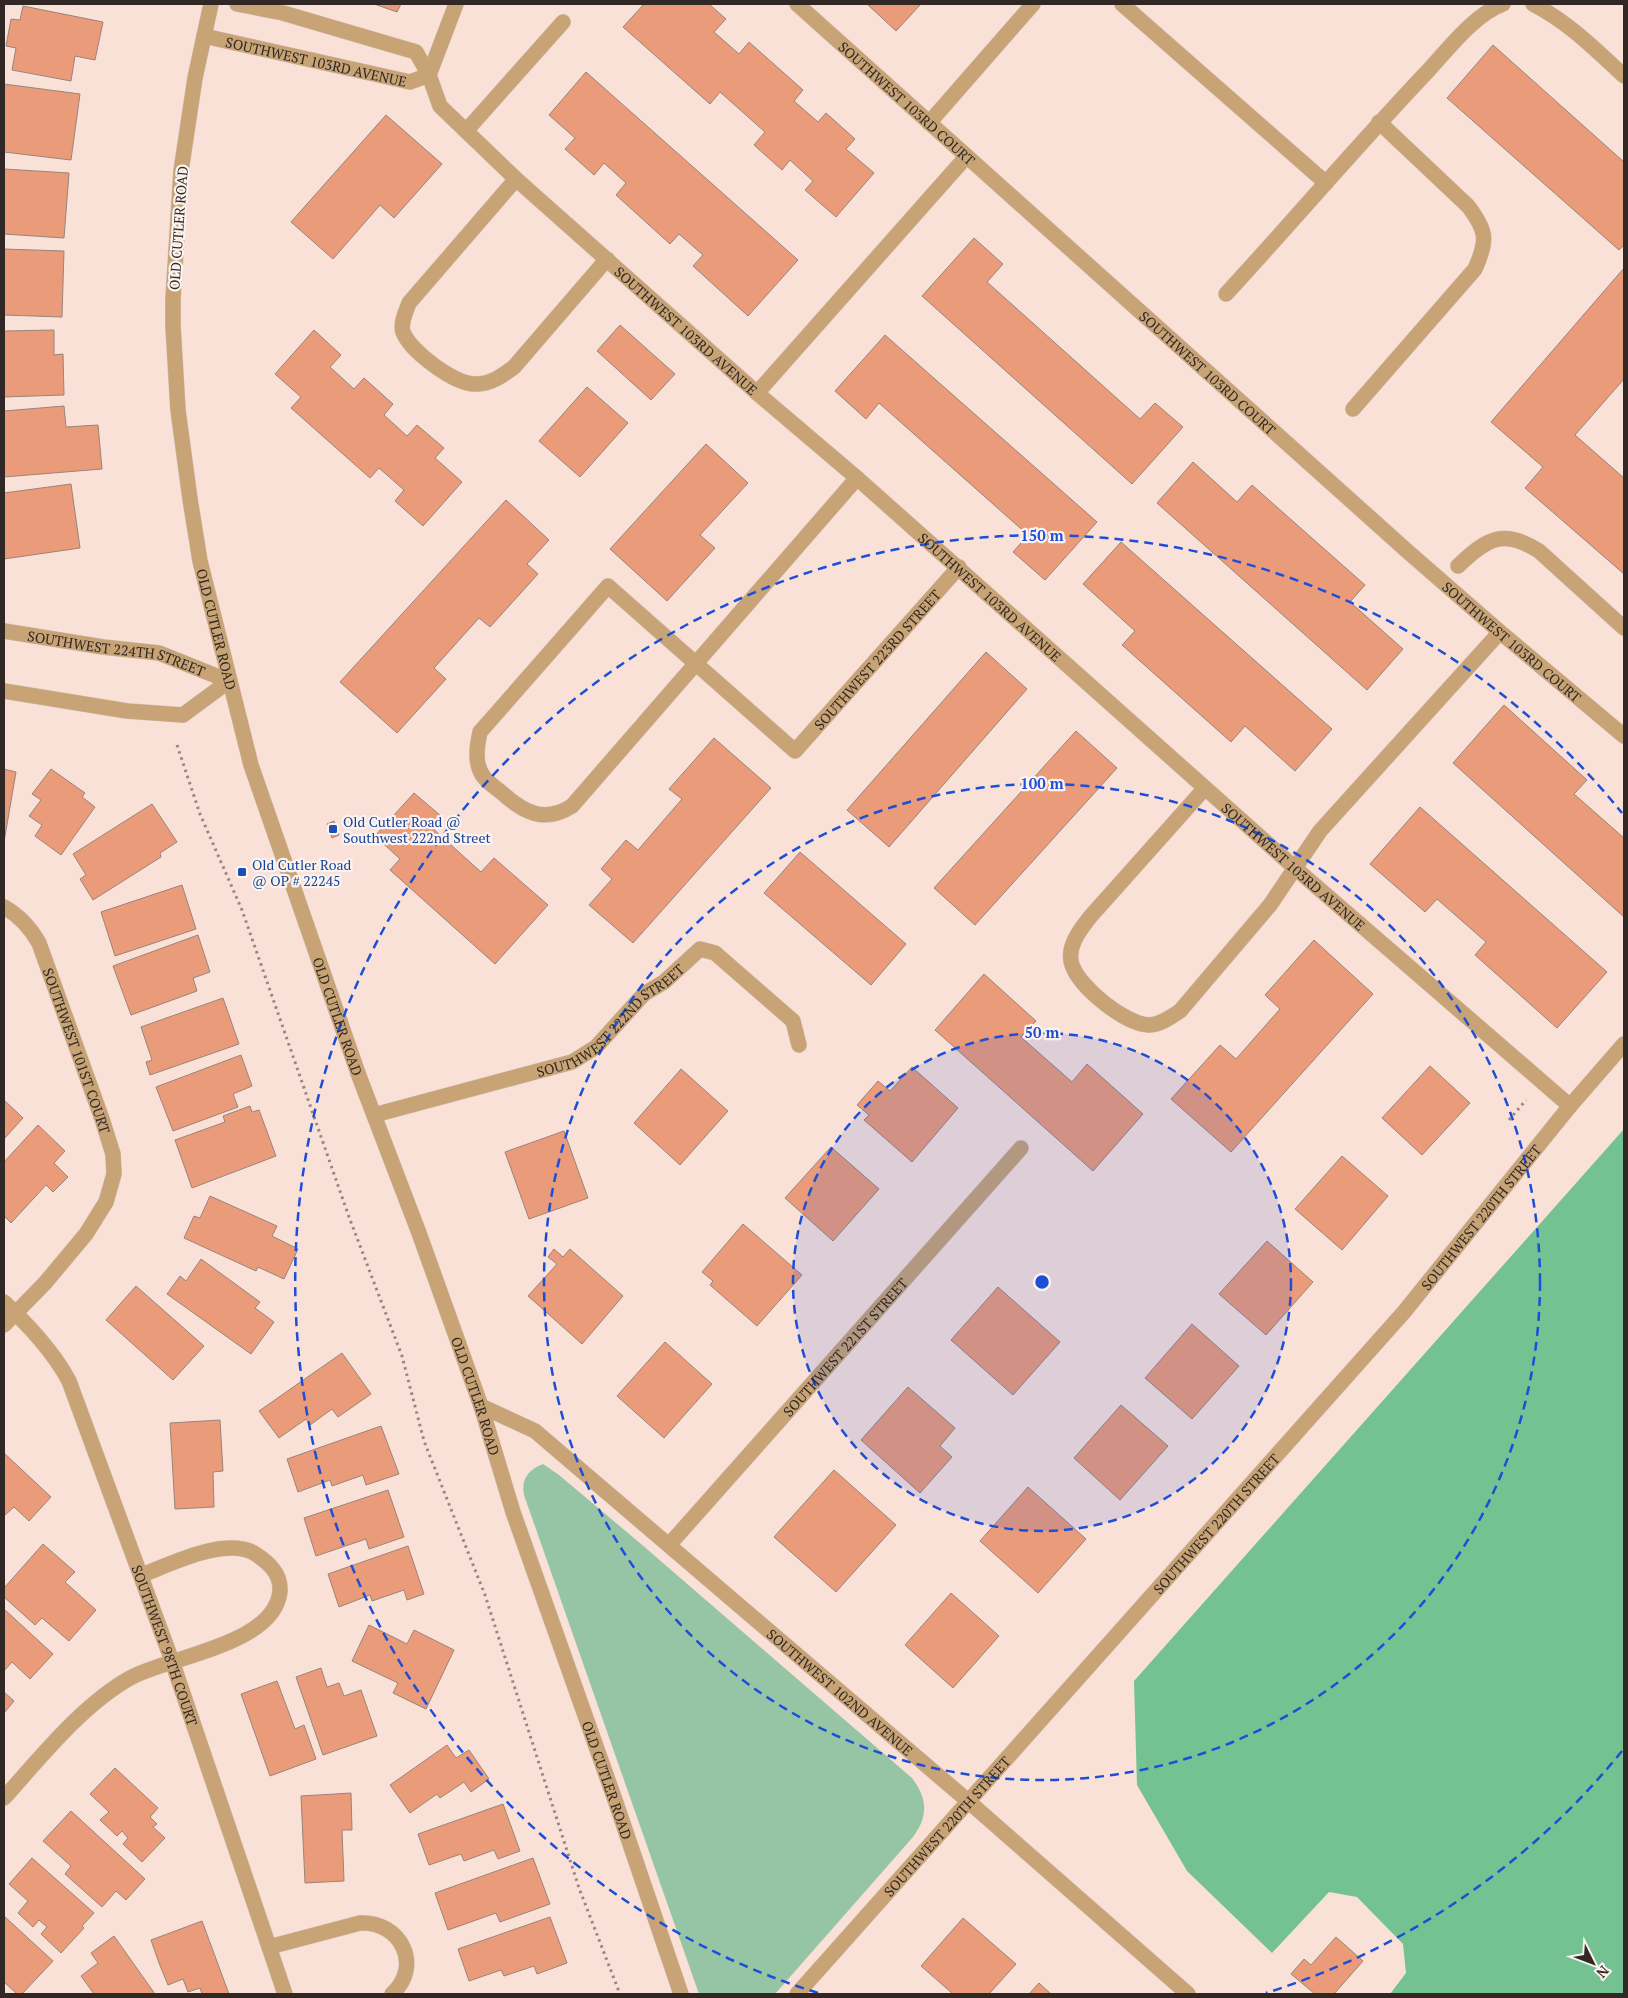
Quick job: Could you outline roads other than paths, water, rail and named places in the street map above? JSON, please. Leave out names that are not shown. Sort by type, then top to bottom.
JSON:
[{"type":"street","name":"OLD CUTLER ROAD","points":[[211,4],[193,87],[181,171],[176,237],[173,326],[178,410],[200,561],[251,765],[374,1115],[419,1233],[481,1406],[513,1512],[615,1800],[681,1994]]},
{"type":"street","name":"SOUTHWEST 103RD AVENUE","points":[[237,4],[283,13],[416,52],[429,75],[440,106],[516,179],[757,393],[858,478],[1295,868],[1570,1106]]},
{"type":"street","points":[[429,75],[456,4]]},
{"type":"street","name":"SOUTHWEST 103RD COURT","points":[[797,4],[966,157],[1500,632],[1624,736]]},
{"type":"street","points":[[929,123],[1033,4]]},
{"type":"street","points":[[1122,4],[1326,183]]},
{"type":"street","points":[[1226,294],[1379,122],[1470,27],[1490,9],[1503,4]]},
{"type":"street","points":[[1533,4],[1552,13],[1624,76]]},
{"type":"street","points":[[466,131],[563,22]]},
{"type":"street","name":"SOUTHWEST 103RD AVENUE","points":[[204,36],[410,82],[429,75]]},
{"type":"street","points":[[1353,409],[1475,269],[1484,250],[1484,234],[1479,220],[1468,206],[1379,122]]},
{"type":"street","points":[[757,393],[966,157]]},
{"type":"street","points":[[516,179],[409,303],[403,316],[402,331],[411,346],[455,380],[475,384],[495,380],[514,368],[607,259]]},
{"type":"street","points":[[696,664],[608,586],[480,732],[477,745],[477,759],[483,776],[515,804],[530,812],[544,815],[560,813],[572,806],[696,664],[858,478]]},
{"type":"street","points":[[1458,566],[1472,552],[1488,542],[1505,538],[1525,542],[1539,552],[1624,628]]},
{"type":"street","name":"SOUTHWEST 223RD STREET","points":[[696,664],[795,751],[958,567]]},
{"type":"street","name":"SOUTHWEST 224TH STREET","points":[[4,631],[103,647],[159,653],[229,682]]},
{"type":"street","points":[[1205,788],[1077,934],[1072,950],[1072,965],[1083,983],[1111,1008],[1130,1021],[1149,1025],[1164,1021],[1180,1011],[1270,905],[1320,831],[1500,632]]},
{"type":"street","name":"SOUTHWEST 224TH STREET","points":[[4,691],[127,711],[183,715],[229,682]]},
{"type":"street","name":"SOUTHWEST 101ST COURT","points":[[4,907],[21,918],[31,929],[46,958],[113,1154],[114,1174],[106,1202],[86,1234],[15,1313]]},
{"type":"street","name":"SOUTHWEST 222ND STREET","points":[[374,1115],[572,1062],[596,1047],[644,994],[664,982],[700,949],[715,953],[793,1021],[799,1045]]},
{"type":"street","name":"SOUTHWEST 220TH STREET","points":[[798,1994],[1404,1312],[1570,1106],[1624,1044]]},
{"type":"street","name":"SOUTHWEST 221ST STREET","points":[[669,1545],[1021,1148]]},
{"type":"street","name":"SOUTHWEST 98TH COURT","points":[[4,1302],[47,1348],[69,1381],[172,1661],[285,1994]]},
{"type":"street","points":[[4,1325],[15,1313]]},
{"type":"street","name":"SOUTHWEST 102ND AVENUE","points":[[481,1406],[535,1431],[968,1801],[1188,1994]]},
{"type":"street","points":[[4,1798],[57,1739],[109,1693],[130,1678],[172,1661],[242,1638],[269,1618],[279,1598],[280,1580],[274,1570],[259,1556],[247,1550],[228,1548],[203,1553],[142,1576]]},
{"type":"street","points":[[269,1947],[360,1923],[368,1922],[384,1928],[398,1938],[408,1961],[402,1980],[392,1994]]},
{"type":"place","name":"Old Cutler Road @ Southwest 222nd Street","points":[[333,829]]},
{"type":"place","name":"Old Cutler Road @ OP # 22245","points":[[242,872]]}]
